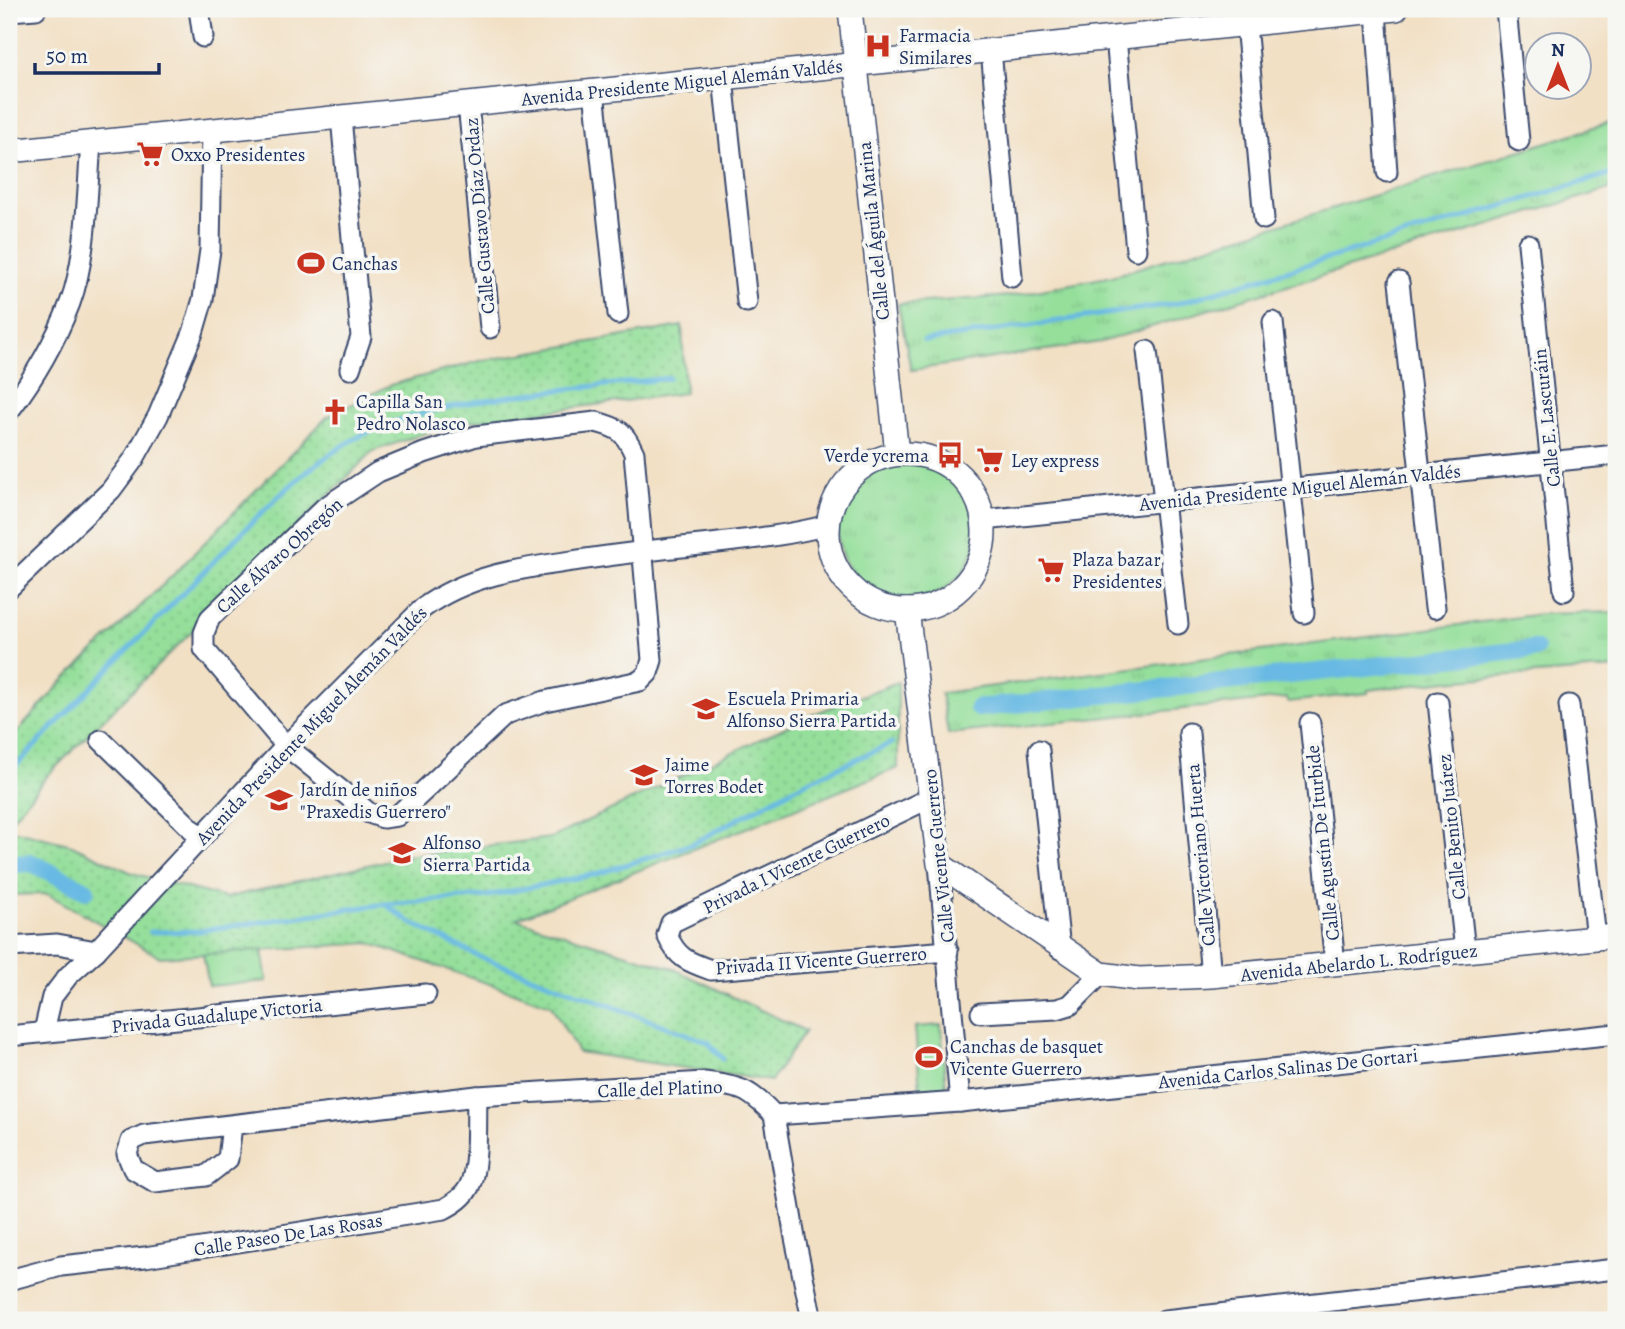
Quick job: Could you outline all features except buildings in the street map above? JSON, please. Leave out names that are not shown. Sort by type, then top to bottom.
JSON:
[{"type":"street","points":[[9,11],[36,9]]},
{"type":"street","points":[[199,9],[202,37]]},
{"type":"street","name":"Calle del Águila Marina","points":[[850,9],[897,454]]},
{"type":"street","points":[[1506,9],[1519,141]]},
{"type":"street","points":[[1386,10],[1387,172]]},
{"type":"street","name":"Avenida Presidente Miguel Alemán Valdés","points":[[9,151],[1386,10]]},
{"type":"street","points":[[1246,24],[1264,219]]},
{"type":"street","points":[[1116,37],[1136,250]]},
{"type":"street","points":[[992,50],[1012,276]]},
{"type":"street","points":[[723,78],[747,302]]},
{"type":"street","points":[[594,91],[618,314]]},
{"type":"street","name":"Calle Gustavo Díaz Ordaz","points":[[468,104],[490,328]]},
{"type":"street","points":[[341,117],[361,337],[350,369]]},
{"type":"street","points":[[9,588],[34,567],[111,490],[134,458],[167,397],[193,333],[203,299],[210,250],[212,130]]},
{"type":"street","points":[[9,411],[43,363],[71,302],[81,252],[91,143]]},
{"type":"street","name":"Calle E. Lascuráin","points":[[1528,244],[1564,591]]},
{"type":"street","points":[[1399,282],[1435,608]]},
{"type":"street","points":[[1273,322],[1304,613]]},
{"type":"street","points":[[1147,351],[1178,624]]},
{"type":"street","name":"Calle Álvaro Obregón","points":[[596,422],[615,427],[627,437],[634,453],[643,551],[652,660],[648,673],[639,681],[545,701],[505,715],[397,816],[383,818],[369,813],[286,747],[204,649],[204,634],[210,618],[324,508],[379,472],[424,453],[476,436],[596,422]]},
{"type":"street","points":[[897,454],[917,454],[937,459],[954,469],[974,492],[984,520],[985,542],[978,563],[966,582],[950,597],[929,607],[907,610],[886,607],[865,599],[848,585],[836,567],[829,547],[828,525],[832,504],[843,485],[858,470],[876,459],[897,454]]},
{"type":"street","name":"Avenida Presidente Miguel Alemán Valdés","points":[[984,520],[1616,454]]},
{"type":"street","name":"Avenida Presidente Miguel Alemán Valdés","points":[[44,1031],[52,997],[68,976],[96,951],[286,747],[423,608],[441,595],[490,575],[643,551],[788,535],[828,525]]},
{"type":"street","name":"Calle Vicente Guerrero","points":[[907,610],[932,797],[960,1102]]},
{"type":"street","name":"Calle Benito Juárez","points":[[1438,702],[1465,951]]},
{"type":"street","points":[[1569,705],[1606,937]]},
{"type":"street","name":"Calle Agustín De Iturbide","points":[[1310,723],[1335,964]]},
{"type":"street","name":"Calle Victoriano Huerta","points":[[1189,733],[1211,976]]},
{"type":"street","points":[[101,740],[200,837]]},
{"type":"street","points":[[1039,750],[1060,949]]},
{"type":"street","name":"Privada I Vicente Guerrero","points":[[667,935],[671,923],[932,797]]},
{"type":"street","name":"Avenida Abelardo L. Rodríguez","points":[[939,864],[1060,949],[1101,974],[1139,979],[1211,976],[1606,937]]},
{"type":"street","name":"Privada II Vicente Guerrero","points":[[667,935],[673,947],[687,962],[711,970],[948,951]]},
{"type":"street","points":[[9,947],[57,944],[96,951]]},
{"type":"street","points":[[981,1013],[1057,1009],[1070,1005],[1101,974]]},
{"type":"street","name":"Privada Guadalupe Victoria","points":[[9,1036],[426,994]]},
{"type":"street","name":"Avenida Carlos Salinas De Gortari","points":[[960,1102],[1616,1034]]},
{"type":"street","name":"Calle del Platino","points":[[232,1125],[228,1159],[206,1176],[155,1182],[133,1169],[127,1154],[131,1141],[144,1135],[477,1096],[704,1082],[732,1086],[755,1095],[775,1115]]},
{"type":"street","name":"Calle Paseo De Las Rosas","points":[[9,1280],[61,1266],[145,1257],[444,1209],[459,1200],[470,1186],[474,1169],[477,1096]]},
{"type":"street","points":[[812,1320],[795,1238],[775,1115],[960,1102]]},
{"type":"street","points":[[1165,1320],[1616,1269]]},
{"type":"green space","points":[[1616,121],[1616,187],[1101,342],[911,370],[898,304],[1011,296],[1112,276]]},
{"type":"green space","points":[[682,326],[685,393],[452,424],[373,451],[47,776],[9,823],[9,741],[65,679],[173,575],[327,417],[390,385],[480,361]]},
{"type":"green space","points":[[907,462],[933,467],[956,482],[971,505],[976,531],[971,557],[956,580],[933,595],[907,600],[881,595],[858,580],[843,557],[838,531],[843,505],[858,482],[881,467]]},
{"type":"green space","points":[[1616,612],[1616,668],[1457,680],[1288,702],[1287,698],[948,734],[941,693],[1542,614]]},
{"type":"green space","points":[[898,682],[898,768],[516,919],[672,968],[805,1031],[771,1081],[578,1052],[551,1005],[369,943],[160,957],[47,894],[9,895],[9,829],[72,845],[132,873],[225,898],[406,856],[551,838],[811,715]]},
{"type":"green space","points":[[262,950],[267,981],[209,986],[203,954]]},
{"type":"green space","points":[[941,1025],[946,1088],[920,1090],[915,1027]]},
{"type":"waterway","points":[[924,341],[1179,303],[1616,172]]},
{"type":"waterway","points":[[9,773],[281,494],[331,454],[357,438],[418,415],[488,399],[669,378]]},
{"type":"waterway","points":[[978,708],[1535,649]]},
{"type":"waterway","points":[[150,932],[198,931],[385,904],[487,896],[596,874],[692,844],[802,784],[892,743]]},
{"type":"waterway","points":[[9,864],[32,863],[86,890]]},
{"type":"waterway","points":[[385,904],[410,922],[480,957],[708,1042],[723,1059]]},
{"type":"place","name":"Farmacia Similares","points":[[878,46]]},
{"type":"place","name":"Oxxo Presidentes","points":[[150,154]]},
{"type":"place","name":"Canchas","points":[[311,263]]},
{"type":"place","name":"Capilla San Pedro Nolasco","points":[[335,412]]},
{"type":"place","name":"Verde ycrema","points":[[950,455]]},
{"type":"place","name":"Ley express","points":[[990,460]]},
{"type":"place","name":"Plaza bazar Presidentes","points":[[1051,570]]},
{"type":"place","name":"Escuela Primaria Alfonso Sierra Partida","points":[[706,709]]},
{"type":"place","name":"Jaime Torres Bodet","points":[[644,775]]},
{"type":"place","name":"Jardín de niños \"Praxedis Guerrero\"","points":[[279,800]]},
{"type":"place","name":"Alfonso Sierra Partida","points":[[402,853]]},
{"type":"place","name":"Canchas de basquet Vicente Guerrero","points":[[929,1057]]}]
